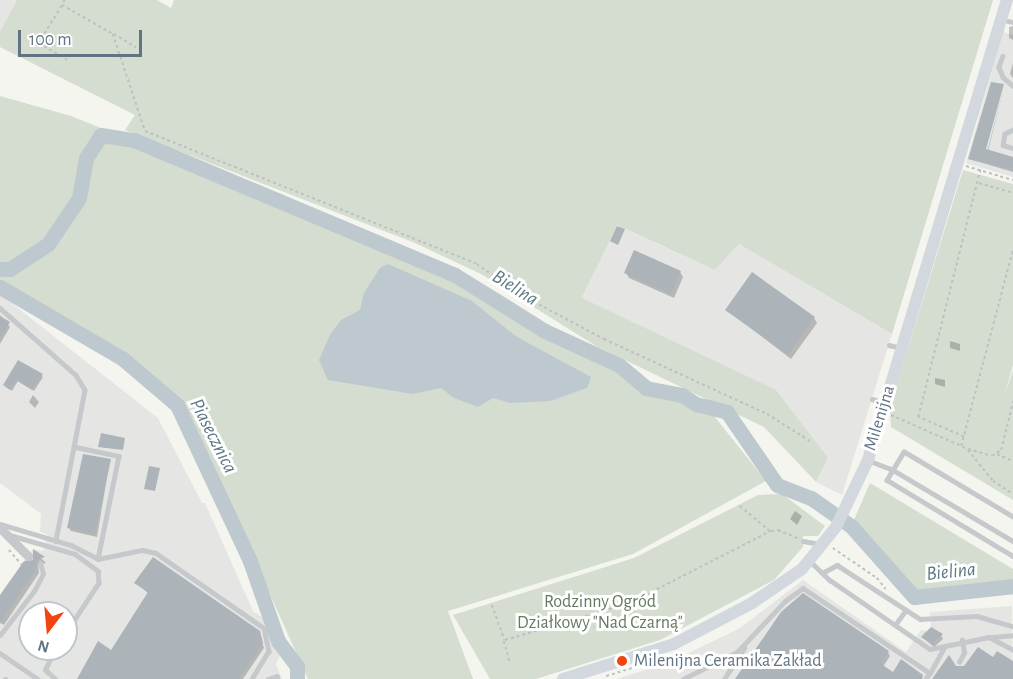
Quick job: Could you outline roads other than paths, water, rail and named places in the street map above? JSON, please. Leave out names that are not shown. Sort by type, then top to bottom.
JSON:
[{"type":"street","name":"Milenijna","points":[[563,679],[674,644],[775,589],[826,546],[868,460],[884,406],[895,347],[957,164],[1007,0]]},
{"type":"street","points":[[2,528],[28,556]]},
{"type":"lane","points":[[1002,56],[999,67],[1003,77],[1013,87]]},
{"type":"lane","points":[[1013,130],[1005,134],[1003,145],[1013,148]]},
{"type":"lane","points":[[0,308],[82,381],[86,399],[56,541]]},
{"type":"lane","points":[[872,399],[884,406]]},
{"type":"lane","points":[[76,447],[119,456],[98,559]]},
{"type":"lane","points":[[1013,517],[904,452],[887,480],[1013,556]]},
{"type":"lane","points":[[868,460],[893,470],[1013,541]]},
{"type":"lane","points":[[2,528],[56,541],[98,559],[150,550],[260,622],[270,642],[269,651],[252,679]]},
{"type":"lane","points":[[2,528],[75,554],[98,571],[100,578],[78,614]]},
{"type":"lane","points":[[803,541],[826,546]]},
{"type":"lane","points":[[810,561],[822,573],[930,650],[944,648],[962,640],[1013,635]]},
{"type":"lane","points":[[0,635],[34,591],[42,574],[40,563]]},
{"type":"lane","points":[[822,573],[837,565],[905,611],[930,620],[977,616],[1013,626]]},
{"type":"lane","points":[[683,679],[724,661],[803,588],[930,673]]},
{"type":"lane","points":[[895,625],[905,611]]},
{"type":"lane","points":[[724,679],[751,637]]},
{"type":"lane","points":[[989,637],[1013,650]]},
{"type":"lane","points":[[962,640],[964,653],[969,660]]},
{"type":"lane","points":[[926,679],[944,648]]},
{"type":"lane","points":[[0,653],[36,678]]},
{"type":"lane","points":[[959,662],[964,653]]},
{"type":"lane","points":[[49,661],[45,670],[55,679]]},
{"type":"lane","points":[[692,679],[696,674]]},
{"type":"lane","points":[[268,679],[277,676],[278,679]]},
{"type":"waterway","name":"Bielina","points":[[0,269],[10,269],[48,244],[79,198],[86,158],[101,135],[134,140],[455,275],[545,331],[619,365],[646,388],[682,395],[696,404],[727,412],[777,485],[811,498],[851,526],[914,597],[1013,586]]},
{"type":"waterway","name":"Piasecznica","points":[[0,287],[123,359],[177,405],[250,561],[278,641],[297,666],[297,679]]},
{"type":"place","name":"Milenijna Ceramika Zakład","points":[[622,661]]},
{"type":"park label","name":"Rodzinny Ogród Działkowy \"Nad Czarną\"","points":[[600,613]]}]
